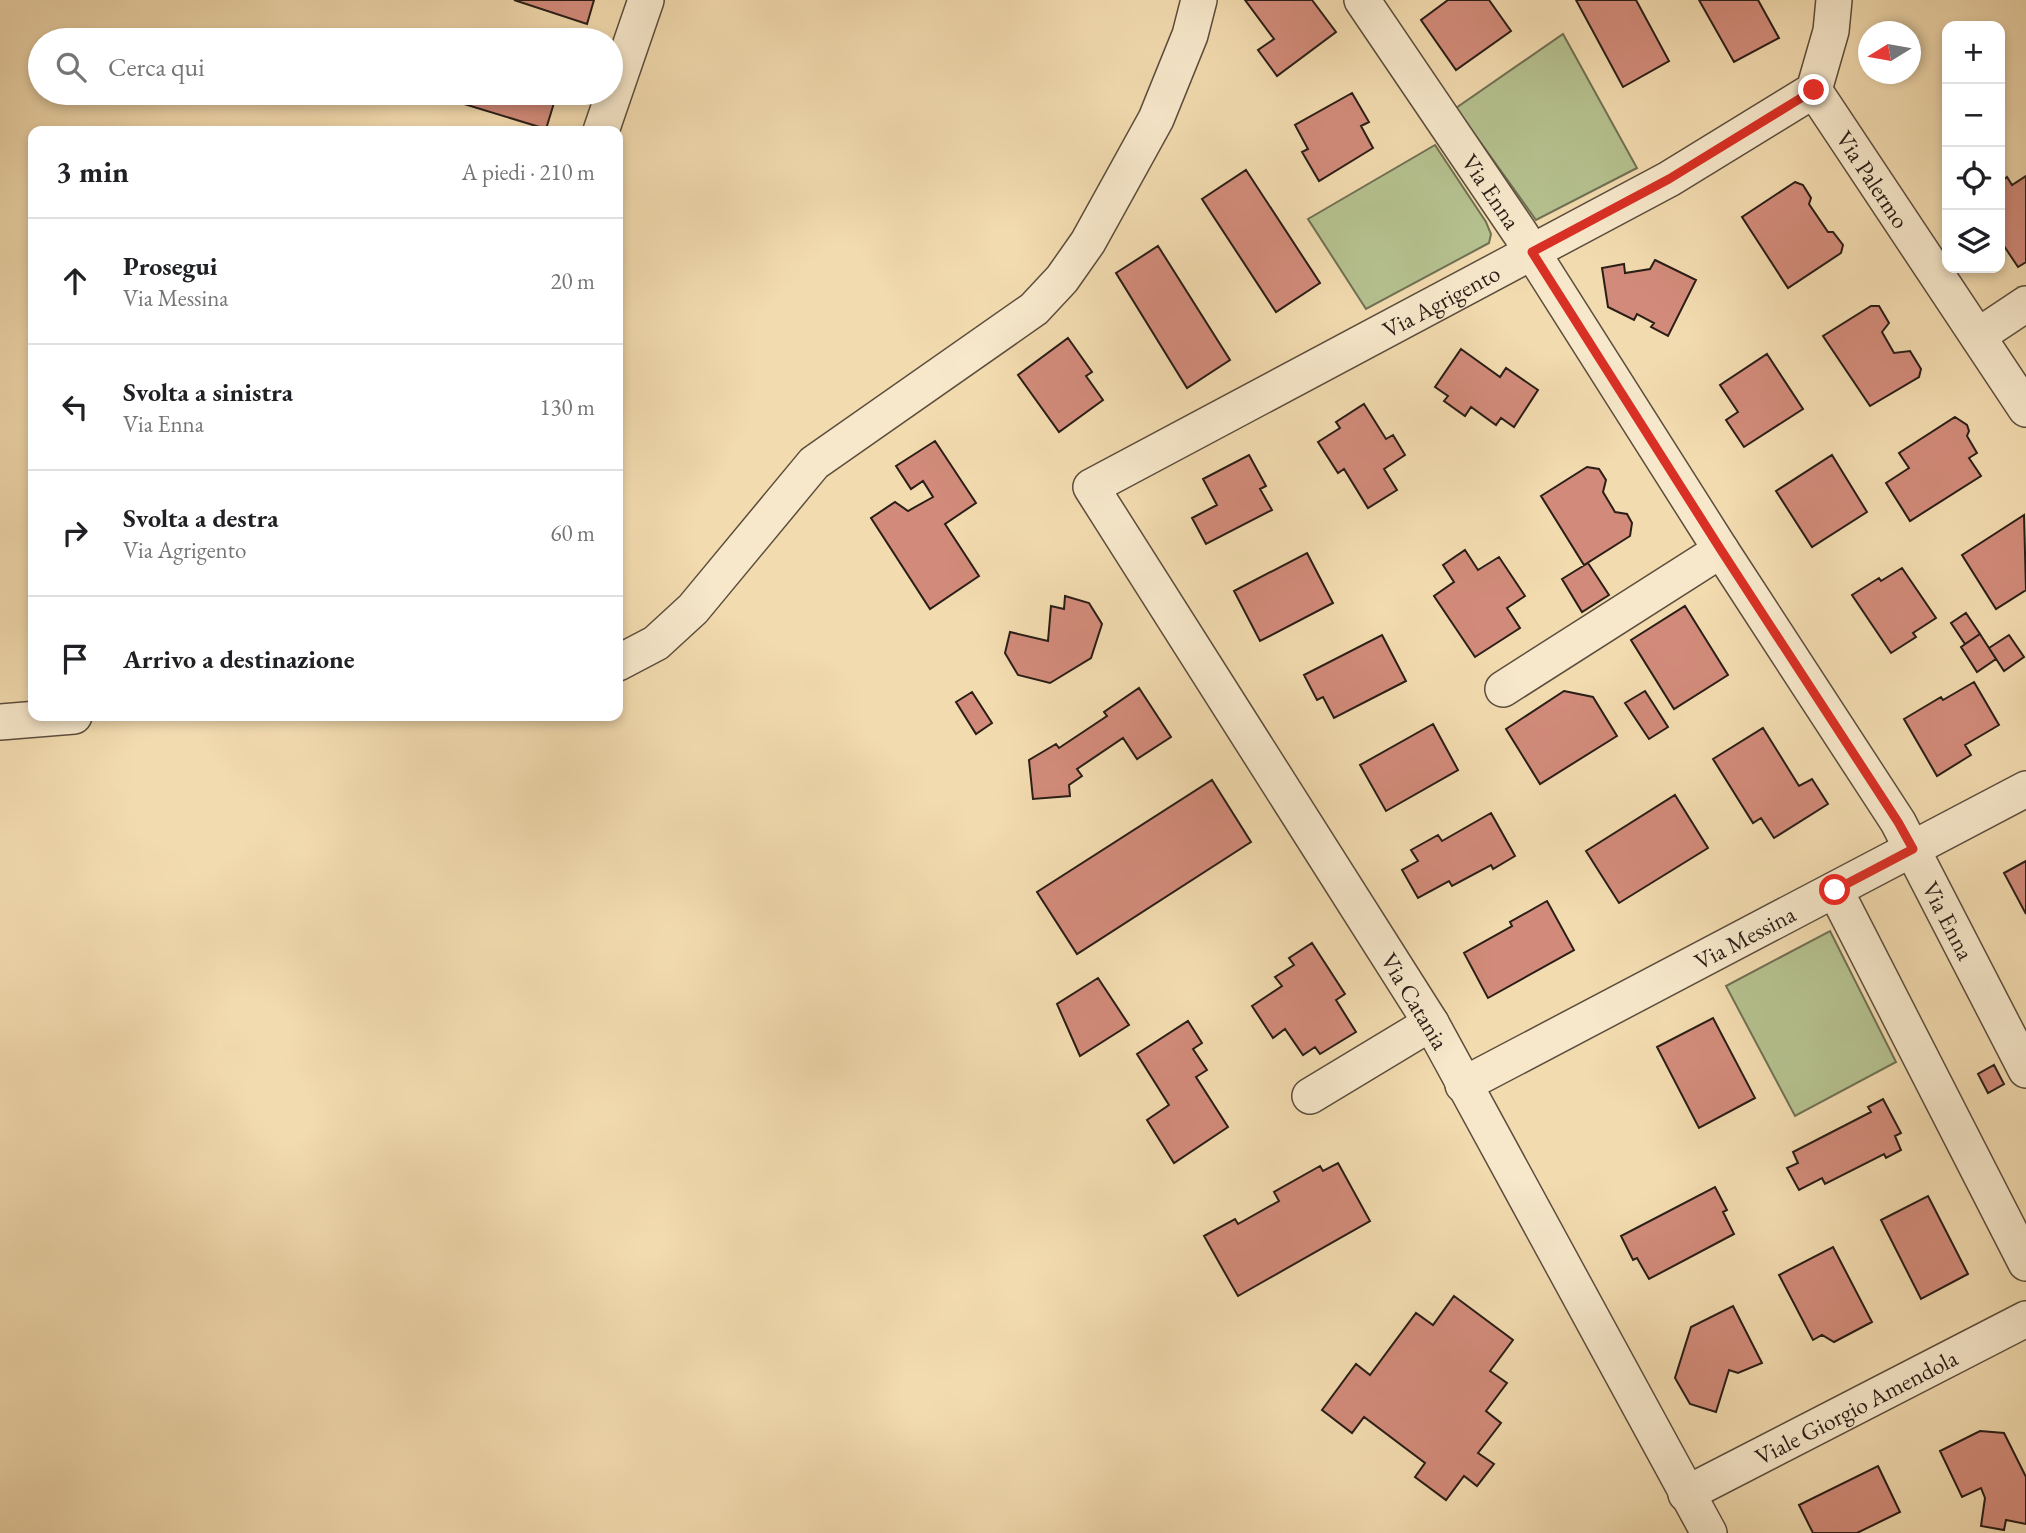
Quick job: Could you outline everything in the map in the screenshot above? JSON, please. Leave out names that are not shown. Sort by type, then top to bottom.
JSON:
[{"type":"street","points":[[623,66],[646,0]]},
{"type":"street","points":[[623,660],[656,643],[693,609],[814,463],[1034,309],[1062,279],[1088,242],[1156,119],[1190,35],[1199,0]]},
{"type":"street","name":"Via Enna","points":[[1362,0],[1532,252],[1898,822],[2026,1070]]},
{"type":"street","points":[[1814,90],[1831,32],[1834,0]]},
{"type":"street","name":"Via Agrigento","points":[[1091,486],[1669,179],[1814,90]]},
{"type":"street","name":"Via Palermo","points":[[1814,90],[2026,409]]},
{"type":"street","points":[[602,126],[609,105]]},
{"type":"street","points":[[1978,336],[2026,304]]},
{"type":"street","name":"Via Catania","points":[[1091,486],[1431,1023],[1709,1533]]},
{"type":"street","points":[[1503,689],[1721,550]]},
{"type":"street","points":[[0,722],[28,720]]},
{"type":"street","name":"Via Messina","points":[[1463,1085],[2026,789]]},
{"type":"street","points":[[1835,890],[2026,1262]]},
{"type":"street","points":[[1310,1096],[1431,1023]]},
{"type":"street","name":"Viale Giorgio Amendola","points":[[1686,1494],[2026,1319]]},
{"type":"green space","points":[[1563,34],[1637,168],[1536,220],[1456,108]]},
{"type":"green space","points":[[1435,145],[1486,222],[1491,234],[1489,243],[1366,309],[1308,219]]},
{"type":"green space","points":[[1830,931],[1896,1062],[1795,1116],[1726,986]]},
{"type":"building","points":[[514,0],[594,0],[587,24]]},
{"type":"building","points":[[1245,0],[1312,0],[1336,32],[1277,76],[1258,50],[1274,39]]},
{"type":"building","points":[[1448,0],[1489,0],[1511,31],[1456,70],[1421,20]]},
{"type":"building","points":[[1576,0],[1636,0],[1669,61],[1623,87]]},
{"type":"building","points":[[1699,0],[1758,0],[1779,38],[1734,62]]},
{"type":"building","points":[[1352,93],[1369,122],[1361,126],[1373,148],[1319,181],[1302,152],[1308,149],[1295,125]]},
{"type":"building","points":[[467,105],[553,105],[547,126],[536,126]]},
{"type":"building","points":[[1246,170],[1320,283],[1276,312],[1202,199]]},
{"type":"building","points":[[2026,176],[2026,262],[2018,267],[2005,248],[2005,178],[2007,177],[2012,185]]},
{"type":"building","points":[[1795,182],[1803,185],[1811,198],[1809,204],[1828,232],[1833,232],[1843,245],[1841,253],[1788,288],[1742,217]]},
{"type":"building","points":[[1158,246],[1230,360],[1187,388],[1116,273]]},
{"type":"building","points":[[1655,260],[1696,280],[1668,336],[1651,327],[1654,323],[1637,314],[1634,320],[1608,307],[1602,268],[1624,264],[1625,273],[1650,269]]},
{"type":"building","points":[[1871,306],[1879,306],[1889,323],[1882,332],[1894,353],[1910,351],[1921,369],[1919,377],[1870,406],[1823,336]]},
{"type":"building","points":[[1068,338],[1092,372],[1086,376],[1103,400],[1059,432],[1018,375]]},
{"type":"building","points":[[1461,349],[1500,377],[1506,368],[1538,390],[1514,427],[1501,418],[1496,425],[1471,407],[1465,416],[1444,401],[1448,396],[1435,387]]},
{"type":"building","points":[[1767,354],[1803,409],[1744,447],[1726,420],[1738,412],[1720,385]]},
{"type":"building","points":[[1364,404],[1386,439],[1393,435],[1405,455],[1384,469],[1397,490],[1368,508],[1344,469],[1338,473],[1318,442],[1340,428],[1336,422]]},
{"type":"building","points":[[1955,417],[1967,425],[1967,436],[1977,453],[1969,458],[1981,476],[1910,521],[1886,483],[1909,468],[1899,453]]},
{"type":"building","points":[[935,441],[976,503],[945,524],[979,576],[930,609],[871,518],[895,502],[908,511],[933,497],[923,481],[911,489],[896,466]]},
{"type":"building","points":[[1249,455],[1266,486],[1260,489],[1272,510],[1206,544],[1192,518],[1217,505],[1203,479]]},
{"type":"building","points":[[1832,455],[1867,512],[1812,547],[1776,491]]},
{"type":"building","points":[[1587,467],[1599,469],[1606,480],[1603,492],[1615,512],[1627,514],[1632,523],[1630,536],[1584,565],[1541,496]]},
{"type":"building","points":[[2024,515],[2026,590],[1996,609],[1962,555]]},
{"type":"building","points":[[1465,550],[1478,570],[1499,557],[1525,596],[1507,608],[1520,628],[1475,657],[1434,596],[1454,582],[1443,565]]},
{"type":"building","points":[[1307,553],[1333,603],[1260,641],[1234,591]]},
{"type":"building","points":[[1588,563],[1609,595],[1582,612],[1562,579]]},
{"type":"building","points":[[1902,568],[1936,618],[1913,633],[1916,637],[1891,653],[1852,595],[1879,578],[1881,581]]},
{"type":"building","points":[[1065,596],[1089,603],[1102,624],[1091,658],[1050,683],[1018,675],[1005,653],[1010,632],[1048,641],[1051,606],[1064,609]]},
{"type":"building","points":[[1685,606],[1728,675],[1674,709],[1631,640]]},
{"type":"building","points":[[1966,613],[1980,634],[1965,644],[1951,623]]},
{"type":"building","points":[[1980,634],[1996,659],[1977,672],[1961,647]]},
{"type":"building","points":[[1382,635],[1406,681],[1334,718],[1323,697],[1317,700],[1304,675]]},
{"type":"building","points":[[2009,635],[2024,657],[2004,671],[1989,648]]},
{"type":"building","points":[[1974,682],[1999,725],[1965,745],[1971,755],[1937,776],[1904,719],[1941,697],[1943,700]]},
{"type":"building","points":[[1139,688],[1171,737],[1137,759],[1123,738],[1077,769],[1082,776],[1069,785],[1070,796],[1033,799],[1029,760],[1056,744],[1059,748],[1107,716],[1104,712]]},
{"type":"building","points":[[1564,691],[1593,697],[1617,736],[1540,784],[1506,729]]},
{"type":"building","points":[[1645,691],[1668,727],[1649,739],[1625,703]]},
{"type":"building","points":[[972,692],[992,723],[976,734],[956,702]]},
{"type":"building","points":[[1433,724],[1458,770],[1386,811],[1360,765]]},
{"type":"building","points":[[1763,728],[1799,786],[1812,779],[1828,804],[1774,838],[1761,818],[1753,823],[1713,759]]},
{"type":"building","points":[[1212,780],[1251,842],[1077,954],[1037,892]]},
{"type":"building","points":[[1675,795],[1708,848],[1619,903],[1586,851]]},
{"type":"building","points":[[1491,813],[1515,856],[1493,869],[1491,865],[1452,886],[1449,881],[1418,898],[1402,870],[1418,861],[1411,850],[1438,835],[1442,841]]},
{"type":"building","points":[[2026,861],[2026,914],[2004,873]]},
{"type":"building","points":[[1547,901],[1574,950],[1488,998],[1464,953],[1512,926],[1510,922]]},
{"type":"building","points":[[1312,943],[1345,994],[1336,1000],[1356,1032],[1320,1054],[1315,1047],[1303,1055],[1285,1029],[1273,1038],[1252,1006],[1282,986],[1275,977],[1294,965],[1289,958]]},
{"type":"building","points":[[1098,978],[1129,1025],[1080,1056],[1057,1004]]},
{"type":"building","points":[[1713,1018],[1755,1098],[1699,1128],[1657,1047]]},
{"type":"building","points":[[1188,1021],[1202,1043],[1193,1049],[1207,1070],[1196,1077],[1228,1127],[1174,1163],[1147,1120],[1169,1105],[1137,1054]]},
{"type":"building","points":[[1994,1065],[2004,1084],[1988,1093],[1978,1074]]},
{"type":"building","points":[[1883,1099],[1901,1133],[1895,1136],[1901,1150],[1886,1158],[1884,1154],[1825,1184],[1822,1178],[1799,1190],[1787,1168],[1798,1163],[1793,1152],[1871,1112],[1868,1107]]},
{"type":"building","points":[[1338,1163],[1370,1221],[1238,1296],[1204,1236],[1235,1219],[1238,1224],[1279,1201],[1274,1192],[1320,1166],[1323,1171]]},
{"type":"building","points":[[1715,1187],[1727,1210],[1723,1212],[1734,1234],[1649,1279],[1637,1258],[1633,1260],[1621,1236]]},
{"type":"building","points":[[1928,1196],[1968,1274],[1921,1299],[1881,1220]]},
{"type":"building","points":[[1833,1247],[1872,1322],[1834,1342],[1822,1335],[1813,1340],[1779,1275]]},
{"type":"building","points":[[1454,1296],[1513,1340],[1490,1371],[1507,1383],[1486,1411],[1501,1423],[1478,1453],[1494,1464],[1477,1486],[1464,1476],[1446,1500],[1415,1477],[1425,1463],[1364,1417],[1352,1433],[1322,1410],[1356,1364],[1370,1375],[1416,1313],[1433,1325]]},
{"type":"building","points":[[1733,1306],[1762,1363],[1738,1373],[1729,1370],[1716,1412],[1690,1404],[1675,1378],[1691,1327]]},
{"type":"building","points":[[1980,1431],[2004,1433],[2026,1477],[2026,1524],[2006,1520],[2004,1530],[1981,1526],[1985,1498],[1981,1488],[1962,1497],[1940,1451]]},
{"type":"building","points":[[1878,1466],[1900,1512],[1857,1533],[1813,1533],[1799,1505]]},
{"type":"route","points":[[1814,90],[1669,179],[1532,252],[1913,849],[1835,890]]}]
